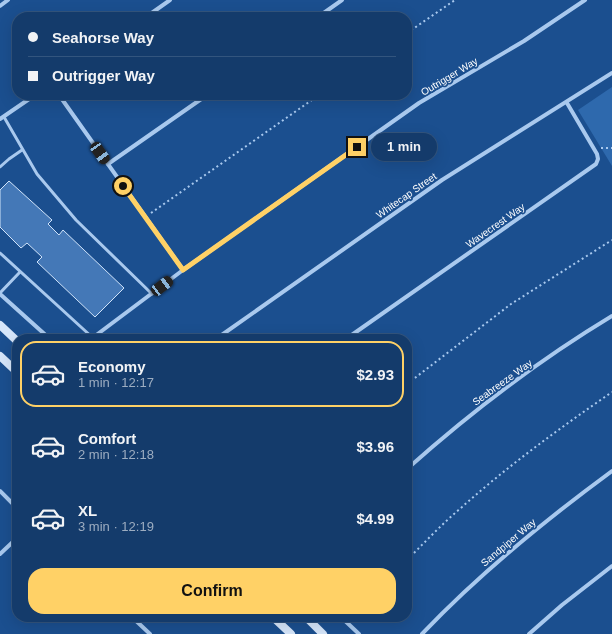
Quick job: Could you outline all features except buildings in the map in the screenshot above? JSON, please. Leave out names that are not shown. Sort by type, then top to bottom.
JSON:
[{"type":"main road","points":[[0,325],[12,336]]},
{"type":"main road","points":[[0,356],[12,367]]},
{"type":"main road","points":[[278,622],[291,634]]},
{"type":"main road","points":[[311,622],[323,634]]},
{"type":"street","points":[[0,6],[8,0]]},
{"type":"street","points":[[153,12],[170,0]]},
{"type":"street","points":[[325,12],[342,0]]},
{"type":"street","name":"Outrigger Way","points":[[97,334],[183,270],[419,103],[524,41],[585,0]]},
{"type":"street","name":"Whitecap Street","points":[[223,334],[442,180],[567,103],[612,73]]},
{"type":"street","points":[[2,118],[28,100]]},
{"type":"street","points":[[63,100],[183,270]]},
{"type":"street","points":[[108,164],[200,100]]},
{"type":"street","name":"Wavecrest Way","points":[[353,334],[596,164],[598,159],[597,154],[567,103]]},
{"type":"street","points":[[0,294],[44,334]]},
{"type":"street","name":"Seabreeze Way","points":[[412,465],[465,419],[511,384],[582,334],[612,316]]},
{"type":"street","name":"Sandpiper Way","points":[[422,634],[482,574],[612,471]]},
{"type":"street","points":[[0,491],[12,503]]},
{"type":"street","points":[[0,554],[12,543]]},
{"type":"street","points":[[529,634],[612,566]]},
{"type":"street","points":[[137,622],[150,634]]},
{"type":"street","points":[[346,622],[359,634]]},
{"type":"lane","points":[[2,118],[37,174],[76,220],[152,294]]},
{"type":"lane","points":[[0,167],[9,158],[22,150]]},
{"type":"lane","points":[[0,253],[88,334]]},
{"type":"lane","points":[[0,294],[20,272]]},
{"type":"path","points":[[412,29],[454,0]]},
{"type":"path","points":[[145,217],[312,100]]},
{"type":"path","points":[[412,380],[511,304],[612,240]]},
{"type":"path","points":[[412,555],[461,507],[564,426],[612,392]]},
{"type":"shaded area","points":[[612,87],[612,166],[578,110]]},
{"type":"route","points":[[123,186],[183,270],[357,147]]}]
